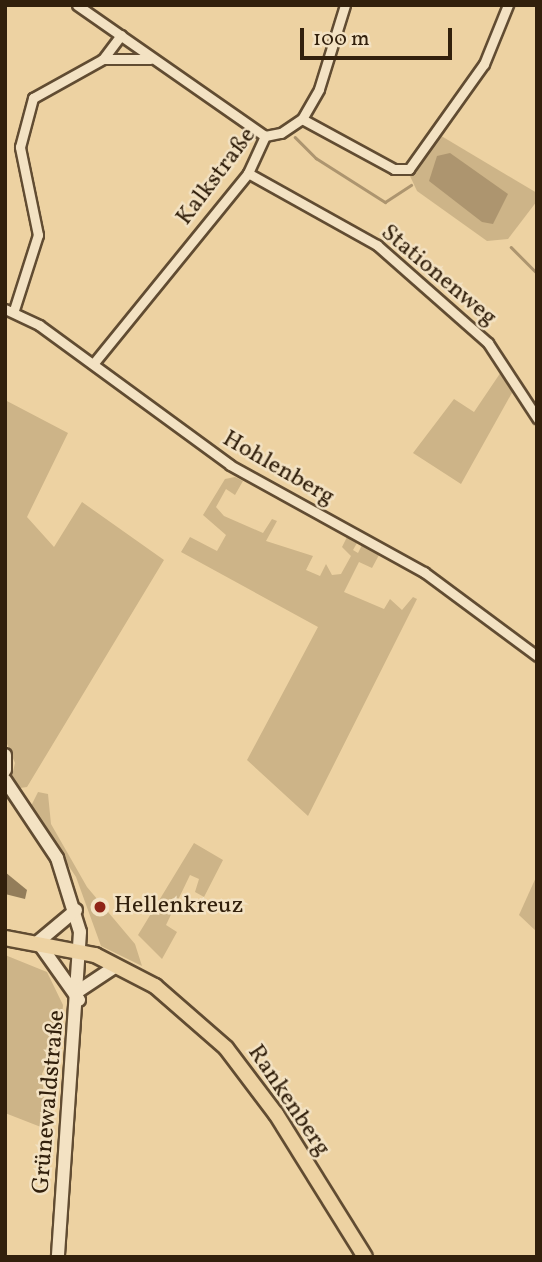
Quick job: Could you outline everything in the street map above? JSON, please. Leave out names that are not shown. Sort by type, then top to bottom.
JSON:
[{"type":"main road","points":[[5,755],[5,770]]},
{"type":"main road","points":[[5,779],[19,808]]},
{"type":"main road","points":[[5,798],[19,808]]},
{"type":"main road","name":"Grünewaldstraße","points":[[19,808],[57,858],[76,910],[80,950],[80,995],[58,1257]]},
{"type":"main road","points":[[76,910],[38,942],[80,995],[116,966]]},
{"type":"main road","name":"Rankenberg","points":[[5,938],[80,950],[155,985],[226,1048],[276,1114],[365,1257]]},
{"type":"street","points":[[345,5],[319,89],[302,119],[394,169],[409,169],[484,64],[508,5]]},
{"type":"street","points":[[83,6],[150,60],[265,136]]},
{"type":"street","points":[[103,59],[121,36]]},
{"type":"street","points":[[9,310],[38,235],[22,167],[26,114],[47,85],[103,59],[150,60]]},
{"type":"street","name":"Kalkstraße","points":[[93,364],[248,173],[265,136],[281,133],[302,119]]},
{"type":"street","name":"Stationenweg","points":[[248,173],[377,245],[488,342],[537,418]]},
{"type":"street","name":"Hohlenberg","points":[[9,310],[93,364],[230,465],[424,572],[537,656]]},
{"type":"shaded area","points":[[438,134],[537,193],[537,201],[508,239],[487,241],[417,191],[410,176]]},
{"type":"shaded area","points":[[450,153],[508,194],[493,224],[482,222],[429,181],[437,156]]},
{"type":"shaded area","points":[[501,372],[513,391],[461,484],[413,453],[454,399],[474,412]]},
{"type":"shaded area","points":[[5,400],[68,433],[27,517],[54,547],[82,502],[164,560],[27,787],[20,788],[12,776],[15,763],[5,739]]},
{"type":"shaded area","points":[[235,477],[243,481],[235,495],[226,489],[216,507],[224,516],[263,533],[272,519],[277,521],[266,541],[313,556],[306,570],[320,576],[326,564],[332,575],[341,574],[351,556],[342,547],[347,537],[357,543],[353,550],[358,553],[362,545],[379,555],[372,568],[359,562],[344,592],[384,609],[390,599],[402,610],[413,597],[417,599],[308,816],[247,760],[318,627],[181,552],[190,537],[217,551],[226,535],[203,515],[225,479]]},
{"type":"shaded area","points":[[38,792],[48,794],[51,824],[87,887],[135,944],[142,966],[101,946],[76,877],[30,808]]},
{"type":"shaded area","points":[[194,843],[223,860],[204,897],[195,892],[199,879],[190,875],[166,925],[177,932],[162,959],[138,935]]},
{"type":"shaded area","points":[[537,875],[537,932],[519,915]]},
{"type":"shaded area","points":[[5,955],[47,972],[63,1005],[59,1053],[50,1055],[42,1074],[46,1129],[5,1113]]},
{"type":"building","points":[[5,872],[27,890],[25,899],[5,894]]},
{"type":"waterway","points":[[295,137],[316,158],[385,202],[411,185]]},
{"type":"waterway","points":[[511,247],[537,273]]},
{"type":"place","name":"Hellenkreuz","points":[[100,907]]}]
